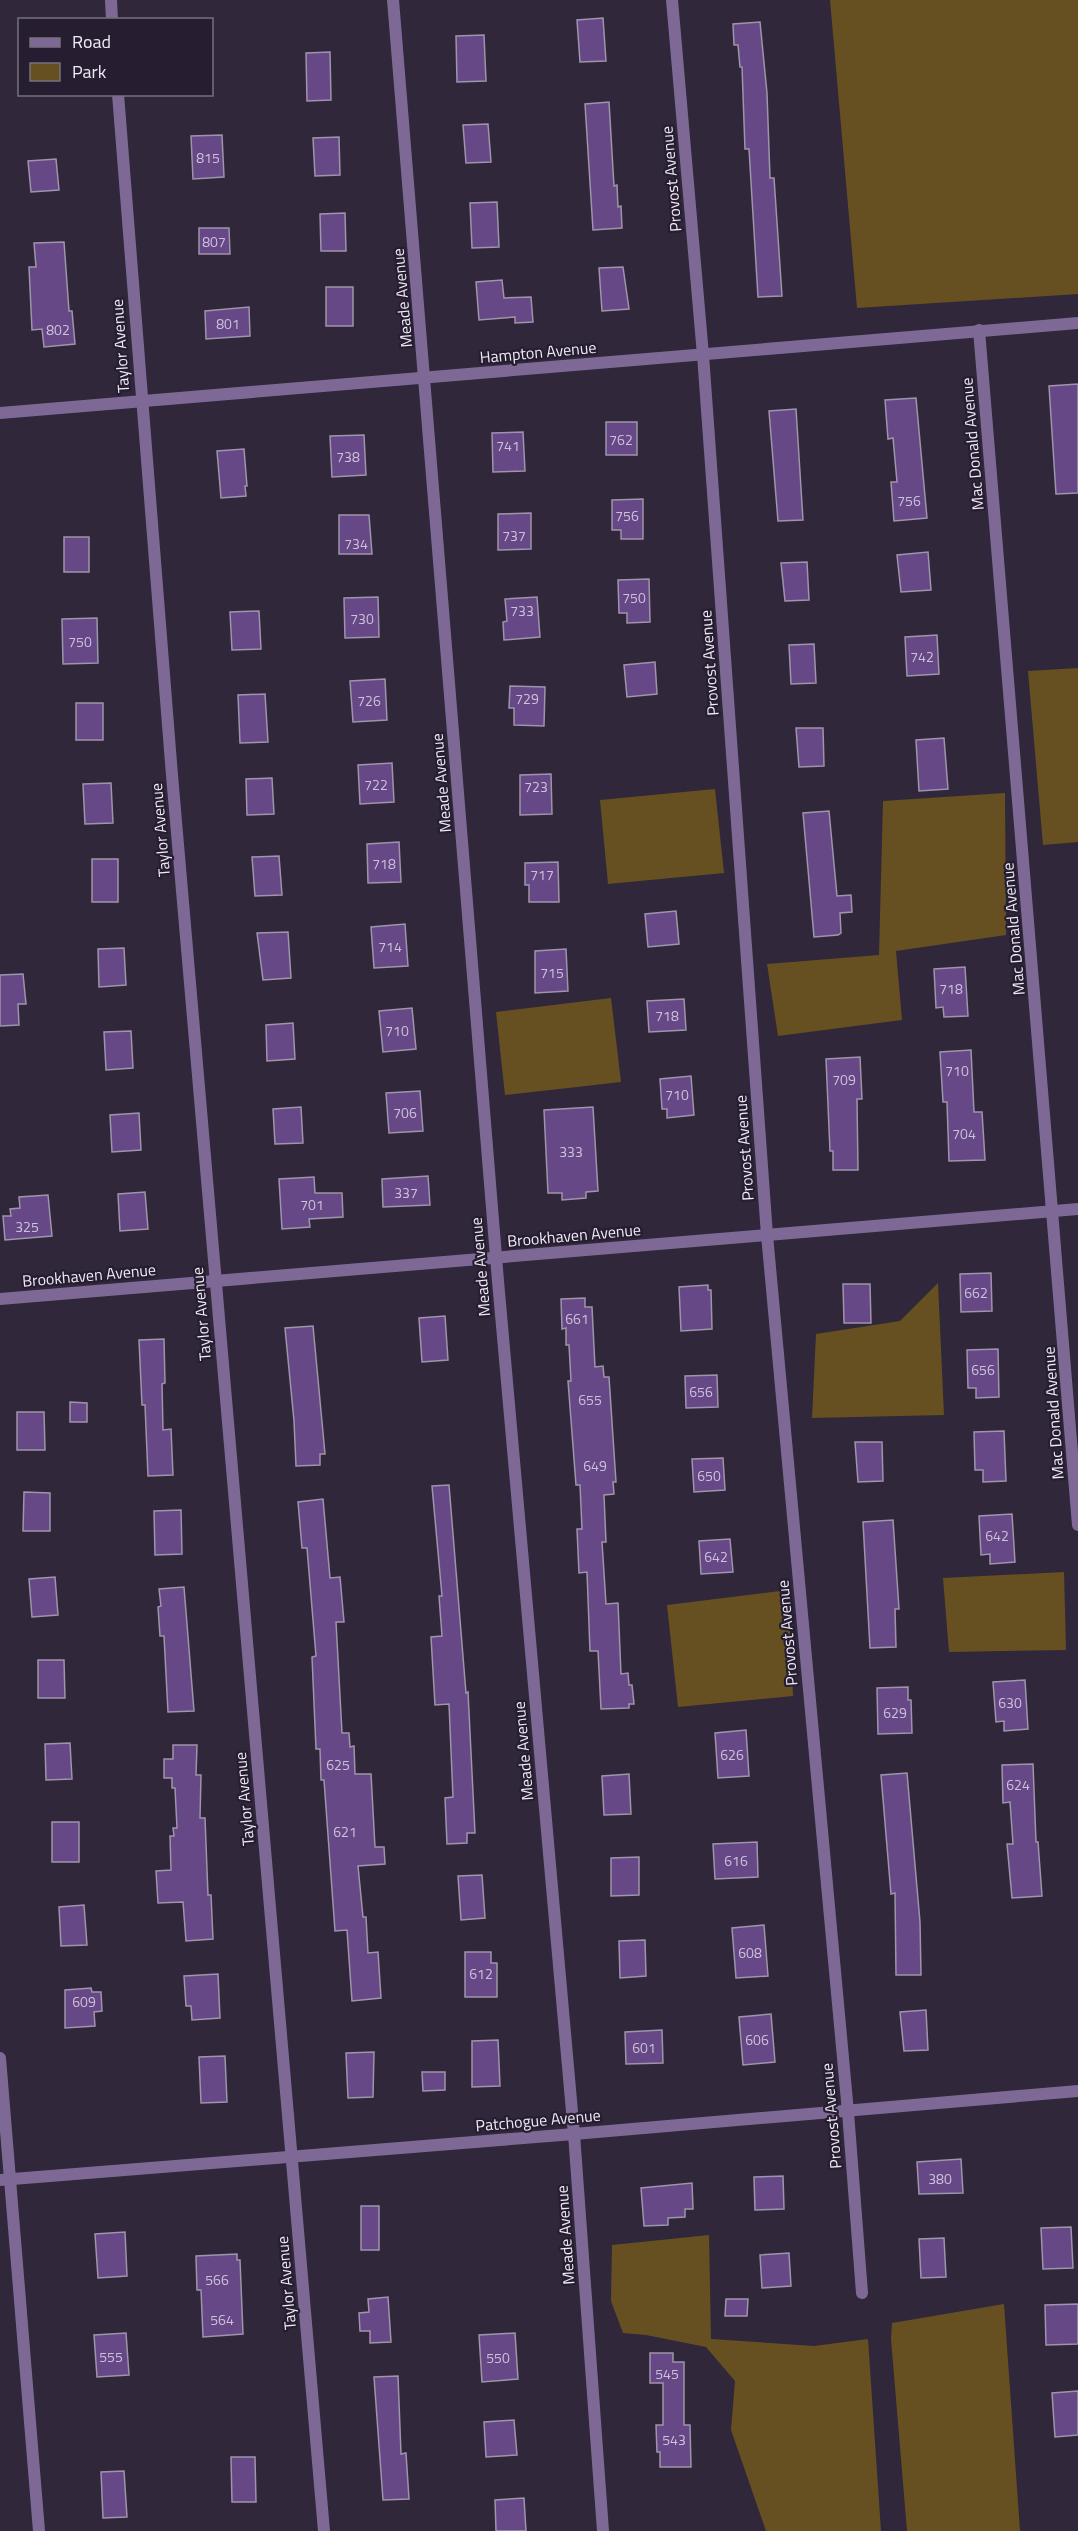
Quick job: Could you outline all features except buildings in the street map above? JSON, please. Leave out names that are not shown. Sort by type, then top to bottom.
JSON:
[{"type":"street","points":[[111,0],[112,18]]},
{"type":"street","name":"Meade Avenue","points":[[393,0],[496,1258],[574,2134],[603,2531]]},
{"type":"street","name":"Provost Avenue","points":[[672,0],[703,355],[767,1235],[848,2112],[862,2293]]},
{"type":"street","name":"Taylor Avenue","points":[[118,96],[141,400],[215,1281],[324,2531]]},
{"type":"street","name":"Hampton Avenue","points":[[0,413],[1078,323]]},
{"type":"street","name":"Mac Donald Avenue","points":[[979,330],[1054,1211],[1078,1525]]},
{"type":"street","name":"Brookhaven Avenue","points":[[0,1299],[1078,1209]]},
{"type":"street","points":[[0,2058],[5,2179],[39,2531]]},
{"type":"street","name":"Patchogue Avenue","points":[[5,2179],[848,2112],[1078,2091]]},
{"type":"green space","points":[[830,0],[1078,0],[1078,294],[857,308]]},
{"type":"green space","points":[[1078,668],[1078,842],[1043,845],[1028,671]]},
{"type":"green space","points":[[715,789],[724,873],[608,884],[600,800]]},
{"type":"green space","points":[[1005,793],[1006,935],[896,951],[902,1020],[778,1036],[767,964],[879,955],[883,801]]},
{"type":"green space","points":[[611,998],[621,1082],[505,1095],[496,1012]]},
{"type":"green space","points":[[938,1283],[944,1415],[812,1418],[816,1334],[900,1321]]},
{"type":"green space","points":[[1064,1572],[1066,1650],[949,1652],[943,1578]]},
{"type":"green space","points":[[788,1590],[793,1696],[678,1707],[667,1605]]},
{"type":"green space","points":[[709,2235],[711,2339],[814,2346],[868,2339],[881,2531],[766,2531],[731,2430],[735,2381],[706,2347],[646,2335],[623,2333],[611,2301],[612,2245]]},
{"type":"green space","points":[[1004,2304],[1020,2531],[907,2531],[891,2339],[892,2323]]}]
